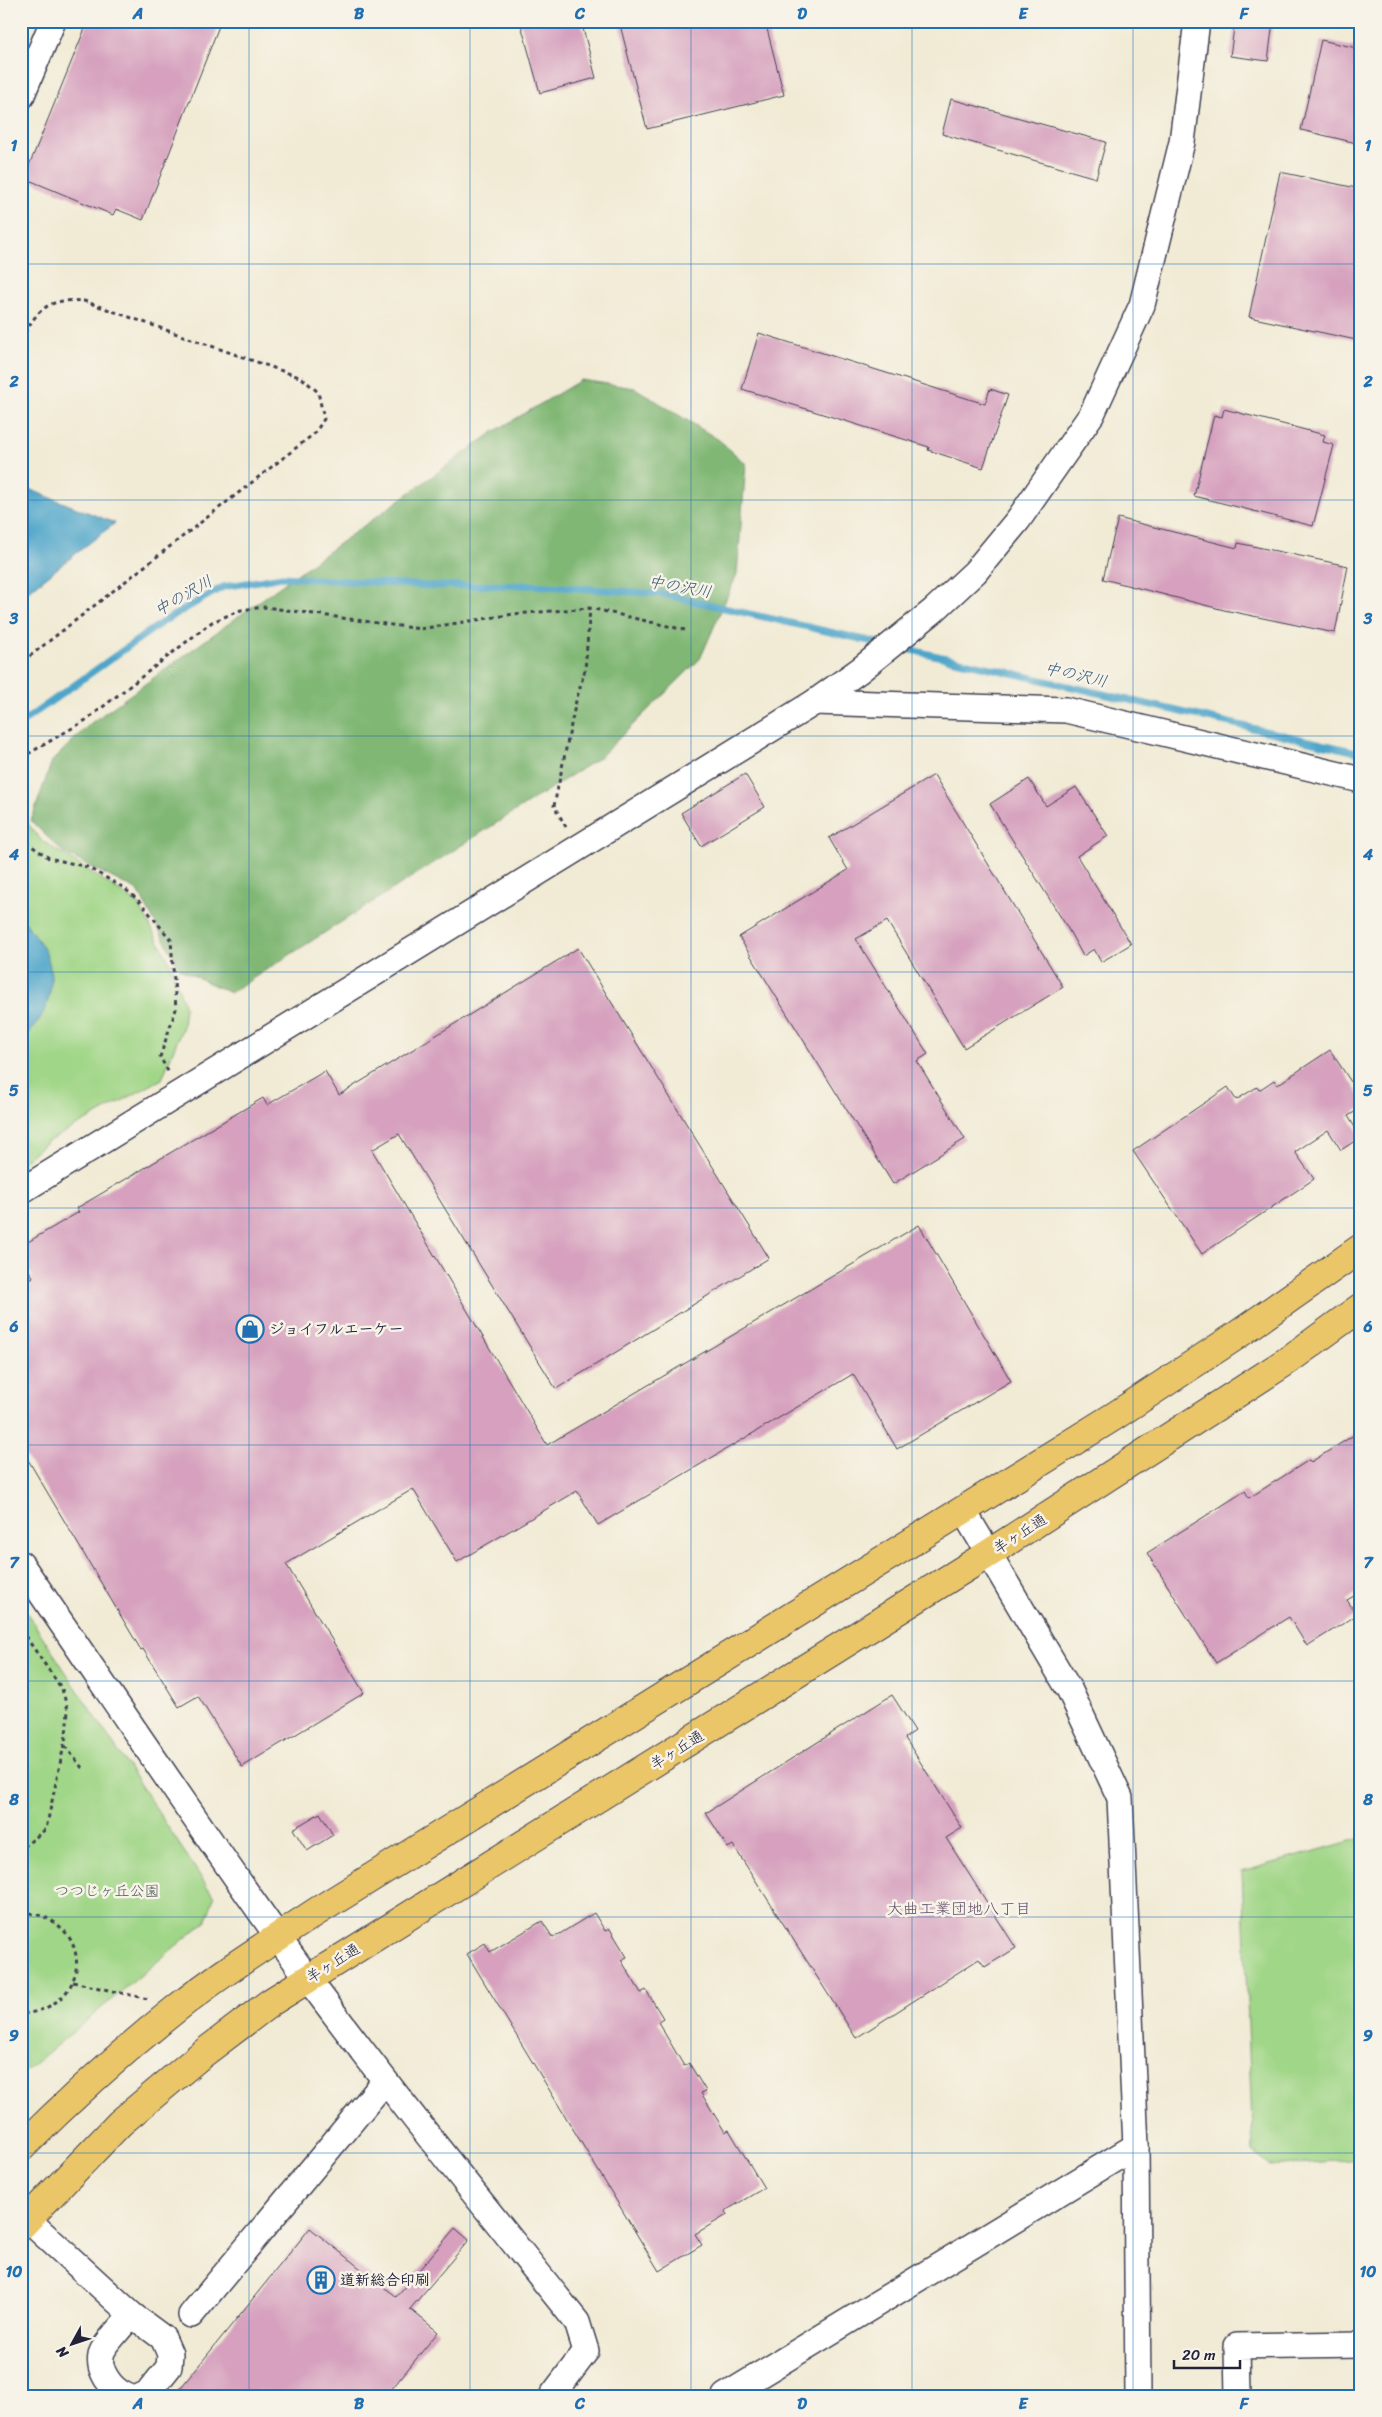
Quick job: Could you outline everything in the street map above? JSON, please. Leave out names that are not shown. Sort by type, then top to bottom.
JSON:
[{"type":"main road","points":[[21,2148],[72,2099],[178,2007],[278,1937],[1130,1406],[1234,1338],[1361,1248]]},
{"type":"main road","name":"羊ヶ丘通","points":[[24,2223],[120,2123],[201,2055],[271,2002],[988,1554],[1287,1361],[1361,1307]]},
{"type":"street","points":[[21,97],[53,21]]},
{"type":"street","points":[[21,1191],[815,702],[860,670],[933,611],[975,572],[1018,520],[1092,414],[1142,305],[1182,142],[1197,21]]},
{"type":"street","points":[[815,702],[1066,710],[1361,780]]},
{"type":"street","points":[[963,1510],[1070,1691],[1120,1798],[1136,2146],[1138,2396]]},
{"type":"street","points":[[21,1564],[308,1978],[385,2081],[577,2322],[586,2350],[552,2396]]},
{"type":"street","points":[[190,2315],[385,2081]]},
{"type":"street","points":[[725,2396],[1136,2146]]},
{"type":"street","points":[[24,2223],[132,2315],[163,2338],[170,2354],[169,2367],[148,2393],[141,2396]]},
{"type":"street","points":[[117,2393],[102,2371],[102,2352],[132,2315]]},
{"type":"street","points":[[1238,2396],[1237,2346],[1361,2344]]},
{"type":"path","points":[[21,340],[42,308],[61,299],[84,301],[302,378],[318,392],[324,419],[315,433],[21,663]]},
{"type":"path","points":[[21,758],[86,720],[212,622],[241,610],[265,607],[420,629],[514,614],[590,608],[684,630]]},
{"type":"path","points":[[578,848],[554,806],[576,701],[585,670],[590,608]]},
{"type":"path","points":[[21,836],[27,843],[49,858],[87,867],[124,888],[141,902],[170,940],[176,1008],[160,1057],[179,1094]]},
{"type":"path","points":[[21,1630],[62,1689],[68,1710],[64,1746],[46,1829],[21,1849]]},
{"type":"path","points":[[64,1746],[83,1769]]},
{"type":"path","points":[[21,1912],[38,1913],[53,1920],[66,1932],[74,1947],[76,1965],[73,1982],[65,1996],[52,2006],[38,2012],[21,2014]]},
{"type":"path","points":[[73,1982],[178,2007]]},
{"type":"green space","points":[[581,380],[635,388],[719,440],[746,464],[737,574],[700,659],[600,757],[230,993],[180,969],[138,891],[64,853],[31,821],[52,761],[91,723],[495,431]]},
{"type":"green space","points":[[21,815],[41,840],[138,903],[170,963],[185,1007],[183,1026],[162,1079],[45,1143],[21,1164]]},
{"type":"green space","name":"つつじヶ丘公園","points":[[21,1604],[214,1897],[206,1921],[21,2075]]},
{"type":"green space","points":[[1361,1838],[1361,2159],[1270,2166],[1253,2152],[1242,1872]]},
{"type":"water","points":[[21,486],[115,523],[21,597]]},
{"type":"water","points":[[21,919],[26,923],[47,956],[51,979],[48,1002],[43,1013],[30,1032],[21,1040]]},
{"type":"building","points":[[88,21],[221,21],[143,220],[116,209],[113,215],[24,178]]},
{"type":"building","points":[[520,21],[581,21],[596,78],[540,93]]},
{"type":"building","points":[[619,21],[765,21],[784,95],[647,129]]},
{"type":"building","points":[[1235,21],[1273,21],[1268,61],[1230,56]]},
{"type":"building","points":[[1321,40],[1361,49],[1361,144],[1301,130]]},
{"type":"building","points":[[951,99],[1106,142],[1096,178],[942,134]]},
{"type":"building","points":[[1280,172],[1361,189],[1361,341],[1249,317]]},
{"type":"building","points":[[759,333],[985,404],[990,389],[1008,395],[983,468],[928,450],[929,447],[742,389]]},
{"type":"building","points":[[1224,409],[1325,435],[1323,442],[1334,445],[1313,526],[1194,496],[1214,415],[1222,417]]},
{"type":"building","points":[[1118,518],[1237,548],[1238,543],[1348,566],[1335,633],[1224,610],[1103,579]]},
{"type":"building","points":[[745,774],[765,807],[701,846],[681,813]]},
{"type":"building","points":[[934,775],[1063,987],[964,1048],[887,921],[856,939],[928,1054],[917,1061],[965,1139],[893,1184],[739,937],[848,870],[829,838]]},
{"type":"building","points":[[1029,779],[1046,806],[1076,787],[1108,836],[1077,856],[1131,944],[1101,962],[1094,949],[1083,956],[990,804]]},
{"type":"building","name":"ジョイフルエーケー","points":[[578,948],[769,1258],[556,1389],[399,1134],[372,1150],[547,1445],[919,1225],[1011,1381],[897,1449],[853,1374],[598,1525],[577,1491],[457,1562],[413,1489],[286,1564],[364,1693],[242,1767],[198,1696],[179,1707],[143,1649],[141,1650],[21,1448],[21,1285],[33,1277],[21,1258],[21,1246],[79,1212],[77,1208],[263,1098],[267,1105],[325,1071],[339,1095]]},
{"type":"building","points":[[1330,1050],[1361,1097],[1361,1108],[1348,1116],[1361,1137],[1341,1150],[1328,1130],[1295,1152],[1314,1179],[1202,1254],[1133,1151],[1228,1087],[1236,1100],[1257,1087],[1259,1090],[1274,1080],[1277,1085]]},
{"type":"building","points":[[1354,1435],[1361,1445],[1361,1592],[1347,1600],[1357,1615],[1307,1646],[1289,1617],[1216,1663],[1147,1553],[1245,1491],[1249,1498],[1309,1460],[1311,1462]]},
{"type":"building","points":[[892,1695],[915,1731],[905,1738],[962,1828],[946,1838],[1016,1948],[985,1967],[979,1959],[856,2038],[733,1845],[728,1848],[706,1813]]},
{"type":"building","points":[[320,1813],[333,1835],[307,1851],[293,1829]]},
{"type":"building","points":[[594,1913],[605,1931],[610,1929],[627,1957],[621,1960],[641,1993],[646,1990],[663,2018],[658,2022],[684,2066],[689,2063],[706,2091],[701,2093],[725,2132],[729,2130],[764,2188],[725,2211],[727,2215],[695,2234],[702,2245],[659,2271],[467,1954],[485,1943],[490,1952],[542,1921],[553,1938]]},
{"type":"building","name":"道新総合印刷","points":[[310,2228],[396,2297],[455,2228],[469,2240],[410,2309],[438,2332],[386,2396],[174,2396]]},
{"type":"waterway","name":"中の沢川","points":[[21,723],[164,621],[223,587],[282,577],[432,586],[532,585],[662,594],[883,644]]},
{"type":"waterway","name":"中の沢川","points":[[898,647],[1361,753]]},
{"type":"place","name":"ジョイフルエーケー","points":[[250,1329]]},
{"type":"place","name":"道新総合印刷","points":[[321,2280]]},
{"type":"district","name":"大曲工業団地八丁目","points":[[959,1908]]}]
